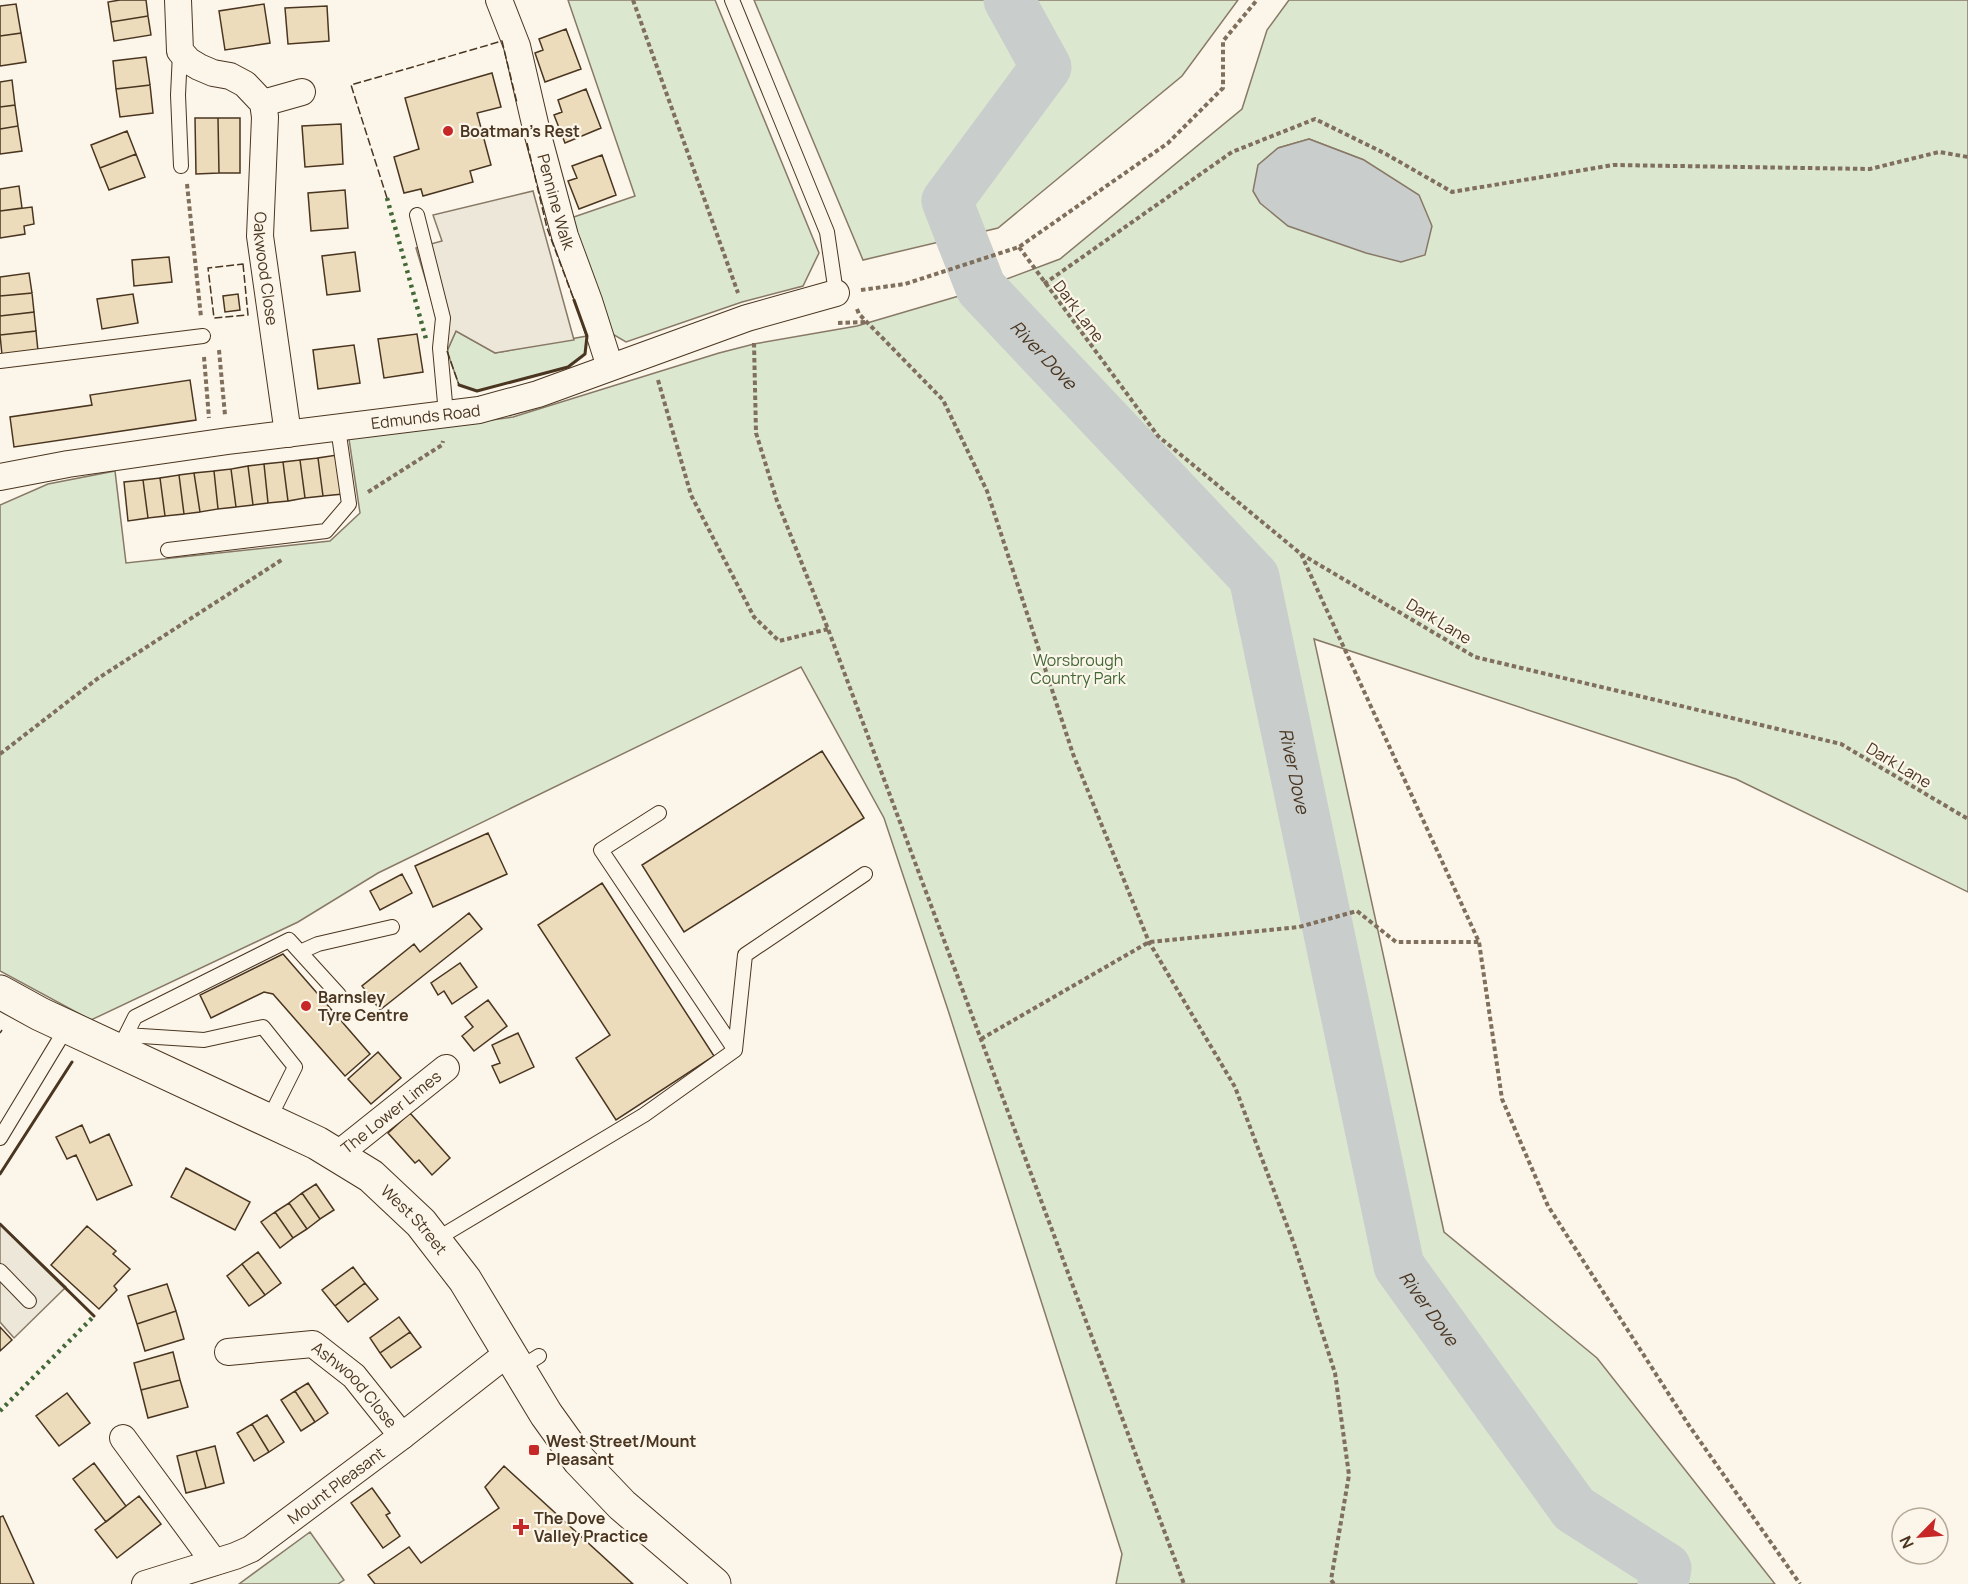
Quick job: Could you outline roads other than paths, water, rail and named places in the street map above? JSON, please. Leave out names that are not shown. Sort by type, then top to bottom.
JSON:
[{"type":"main road","name":"West Street","points":[[0,992],[67,1027],[122,1043],[268,1121],[317,1143],[370,1176],[421,1222],[465,1280],[522,1359],[546,1414],[579,1460],[622,1505],[714,1584]]},
{"type":"street","points":[[178,0],[180,51],[189,61],[213,73],[230,76],[245,84],[263,103],[302,92]]},
{"type":"street","name":"Pennine Walk","points":[[499,0],[517,46],[565,236],[610,367]]},
{"type":"street","name":"Oakwood Close","points":[[263,103],[265,117],[260,236],[288,434]]},
{"type":"street","name":"Edmunds Road","points":[[0,477],[68,464],[219,442],[479,410],[538,394],[747,318],[844,292]]},
{"type":"street","name":"The Lower Limes","points":[[336,1155],[446,1068]]},
{"type":"street","name":"Ashwood Close","points":[[228,1352],[313,1344],[354,1376],[402,1436]]},
{"type":"street","name":"Mount Pleasant","points":[[145,1584],[251,1549],[402,1436],[522,1359]]},
{"type":"street","points":[[123,1438],[214,1562]]},
{"type":"lane","points":[[732,0],[827,232],[844,292]]},
{"type":"lane","points":[[180,51],[178,95],[182,166]]},
{"type":"lane","points":[[417,215],[443,318],[440,348],[446,414]]},
{"type":"lane","points":[[0,361],[202,332]]},
{"type":"lane","points":[[168,550],[326,531],[349,504],[338,428]]},
{"type":"lane","points":[[659,813],[601,850],[735,1050]]},
{"type":"lane","points":[[435,1240],[644,1115],[735,1050],[745,955],[865,874]]},
{"type":"lane","points":[[300,952],[318,944],[392,927]]},
{"type":"lane","points":[[268,1121],[295,1067],[263,1027],[204,1040],[122,1043],[135,1017],[289,940],[339,995]]},
{"type":"lane","points":[[0,1138],[67,1027]]},
{"type":"lane","points":[[0,1271],[29,1301]]},
{"type":"waterway","name":"River Dove","points":[[1009,0],[1046,67],[947,201],[981,288],[1254,577],[1399,1266],[1574,1509],[1666,1568],[1663,1584]]},
{"type":"place","name":"Boatman's Rest","points":[[448,131]]},
{"type":"place","name":"Barnsley Tyre Centre","points":[[306,1006]]},
{"type":"place","name":"West Street/Mount Pleasant","points":[[534,1450]]},
{"type":"place","name":"The Dove Valley Practice","points":[[521,1527]]},
{"type":"park label","name":"Worsbrough Country Park","points":[[1078,669]]}]
